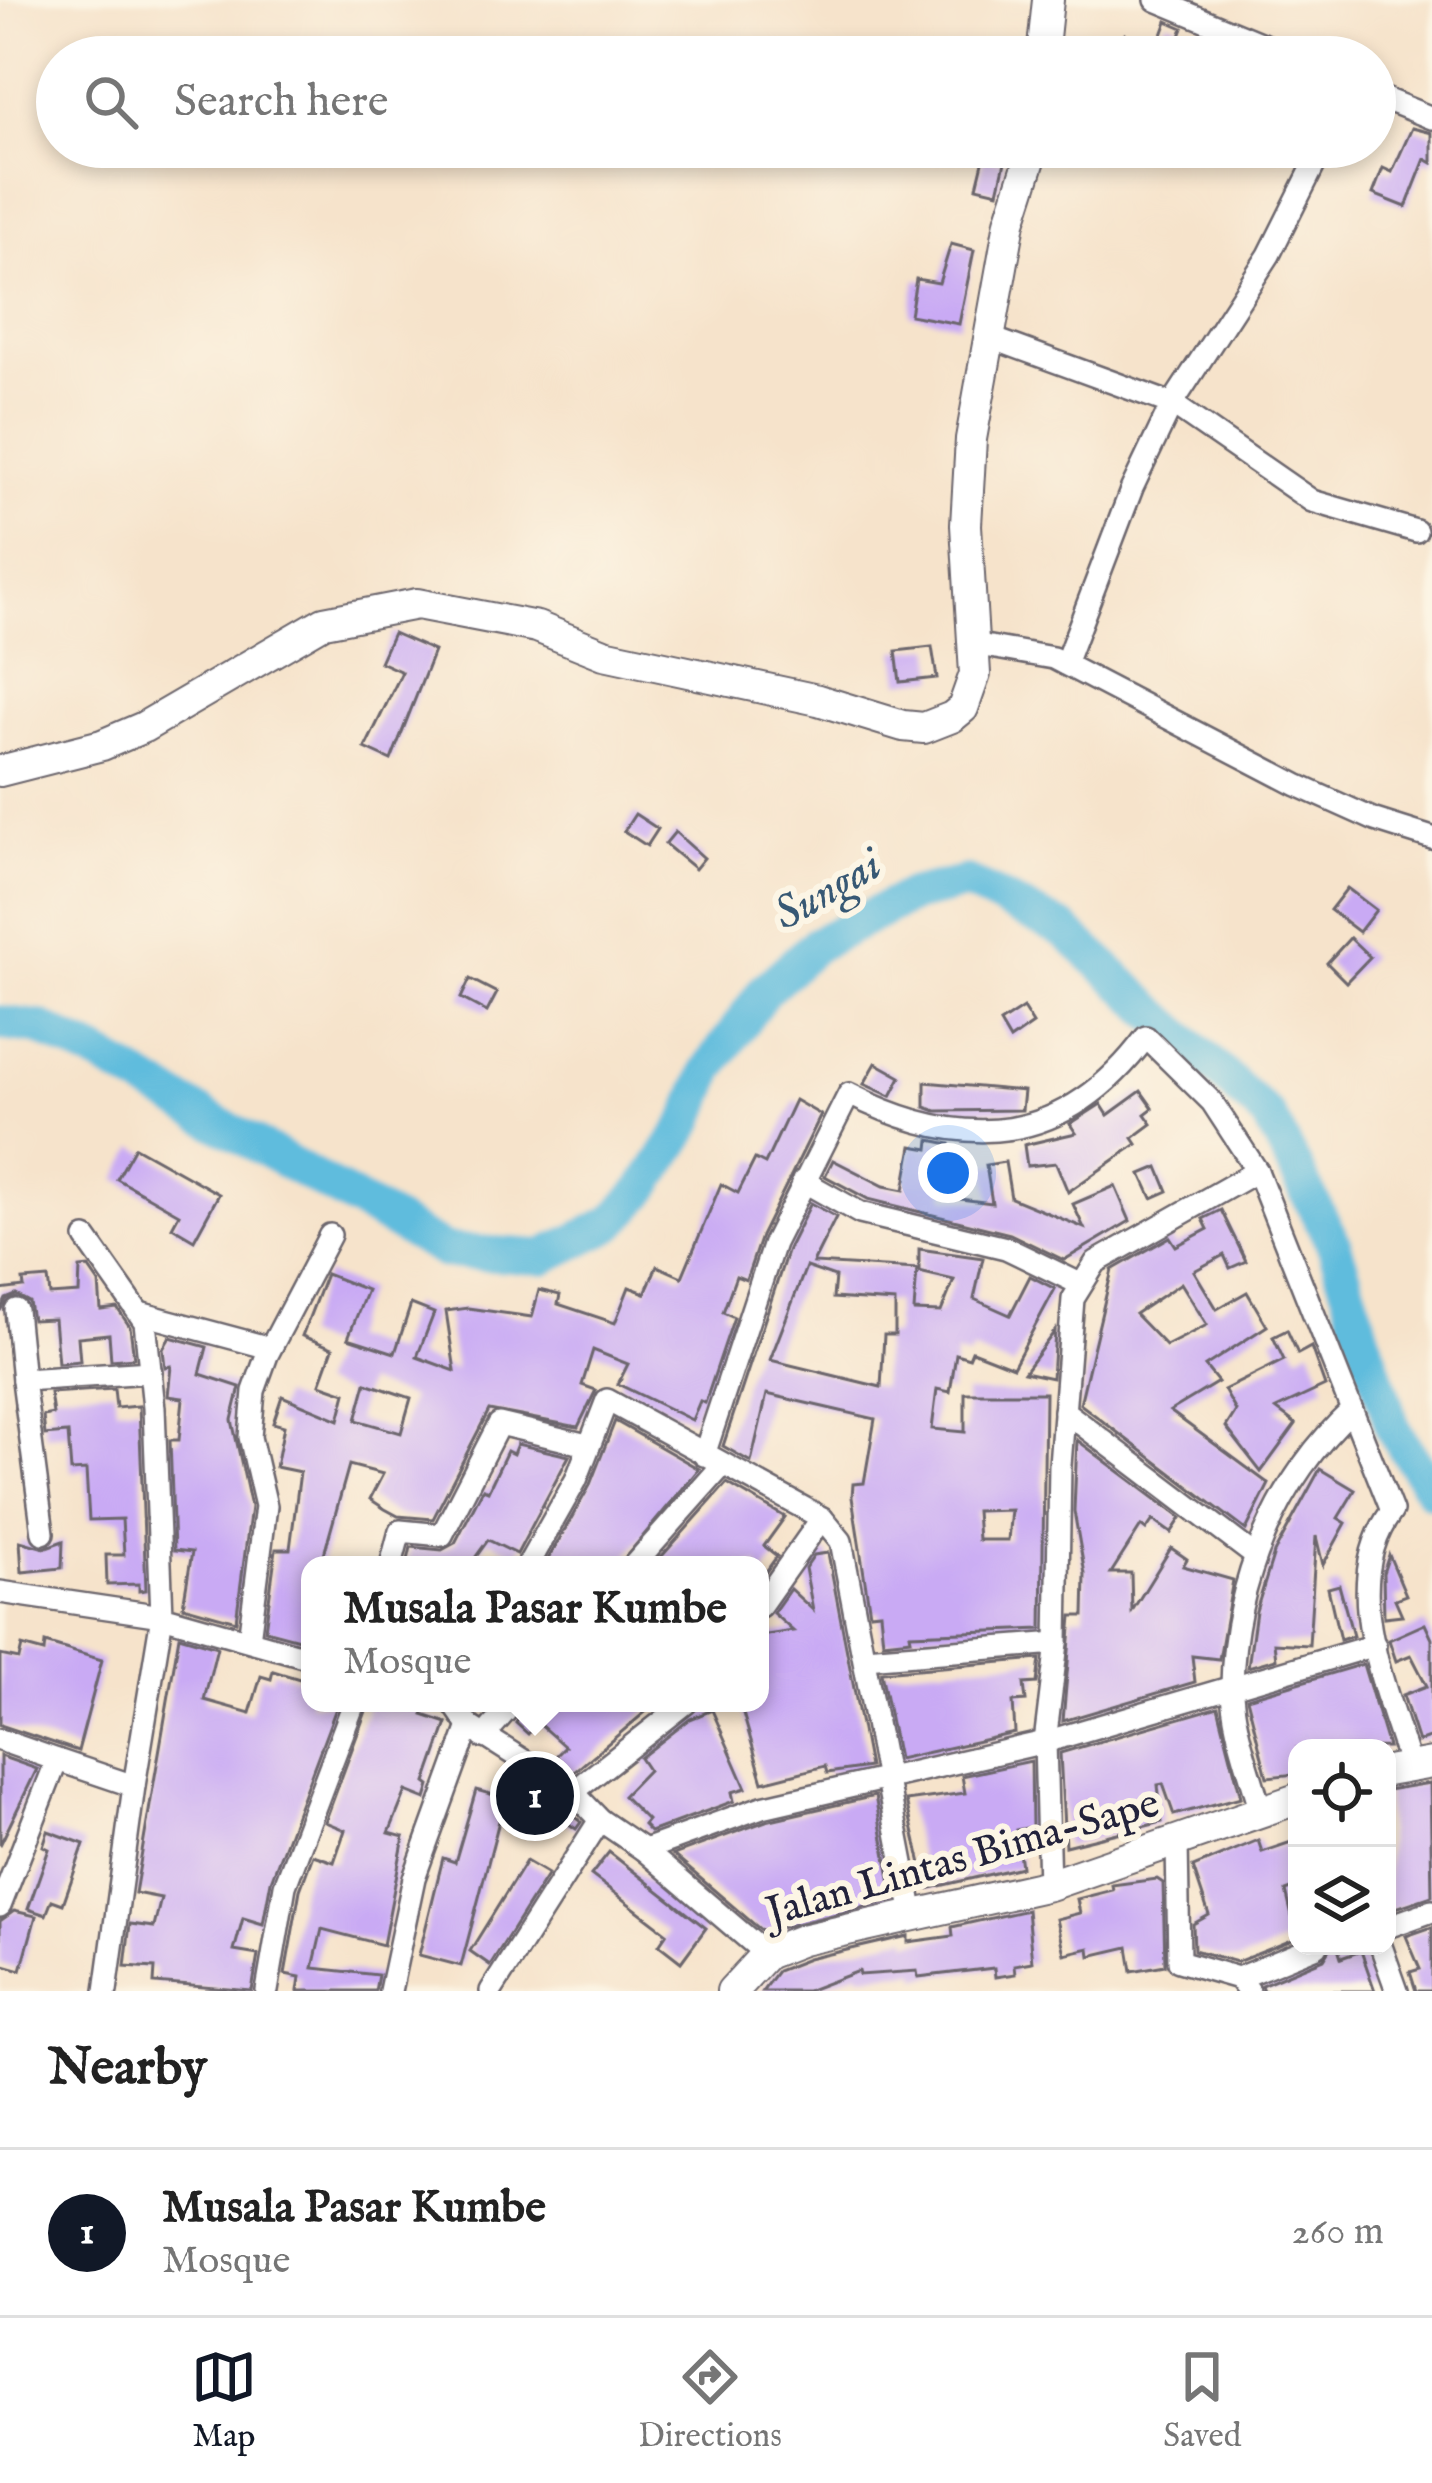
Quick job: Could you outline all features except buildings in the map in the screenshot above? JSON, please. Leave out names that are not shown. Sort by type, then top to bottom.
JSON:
[{"type":"highway","points":[[1044,36],[1048,0]]},
{"type":"highway","points":[[0,771],[102,745],[144,727],[324,622],[417,604],[537,627],[604,654],[754,684],[924,728],[963,708],[975,674],[966,525],[986,336],[1010,222],[1027,168]]},
{"type":"highway","name":"Jalan Lintas Bima-Sape","points":[[731,1991],[766,1954],[802,1940],[1049,1885],[1288,1802]]},
{"type":"street","points":[[1156,0],[1243,36]]},
{"type":"street","points":[[1396,103],[1432,118]]},
{"type":"street","points":[[1065,664],[1132,488],[1172,404],[1269,255],[1312,168]]},
{"type":"street","points":[[986,336],[1172,404],[1312,501],[1416,531]]},
{"type":"street","points":[[973,644],[1036,653],[1065,664],[1297,785],[1432,838]]},
{"type":"street","points":[[641,1556],[712,1461],[774,1243],[849,1094],[933,1130],[1028,1126],[1068,1113],[1124,1068],[1146,1037],[1212,1102],[1257,1171],[1392,1511],[1377,1531],[1366,1566],[1376,1645],[1410,1767]]},
{"type":"street","points":[[1049,1885],[1045,1742],[1057,1642],[1064,1411],[1078,1282],[1096,1262],[1257,1171]]},
{"type":"street","points":[[802,1181],[860,1213],[1006,1248],[1078,1282]]},
{"type":"street","points":[[249,1640],[266,1506],[250,1437],[251,1411],[270,1348],[330,1235]]},
{"type":"street","points":[[86,1238],[143,1314],[151,1372],[162,1616],[106,1991]]},
{"type":"street","points":[[16,1310],[10,1338],[23,1380],[43,1533]]},
{"type":"street","points":[[143,1314],[270,1348]]},
{"type":"street","points":[[23,1380],[151,1372]]},
{"type":"street","points":[[533,1556],[576,1480],[608,1400],[822,1518],[841,1541],[913,1915]]},
{"type":"street","points":[[1261,1812],[1231,1687],[1254,1555],[1318,1441],[1352,1410]]},
{"type":"street","points":[[1064,1411],[1254,1555]]},
{"type":"street","points":[[393,1556],[400,1531],[442,1535],[499,1424],[587,1445]]},
{"type":"street","points":[[769,1593],[822,1518]]},
{"type":"street","points":[[0,1592],[162,1616],[301,1655]]},
{"type":"street","points":[[865,1658],[1057,1642]]},
{"type":"street","points":[[644,1850],[762,1807],[1045,1742],[1376,1645]]},
{"type":"street","points":[[267,1991],[285,1886],[351,1712]]},
{"type":"street","points":[[456,1712],[476,1731],[573,1792],[600,1820],[644,1850],[766,1954]]},
{"type":"street","points":[[389,1991],[414,1879],[476,1731],[501,1712]]},
{"type":"street","points":[[573,1792],[675,1712]]},
{"type":"street","points":[[0,1740],[134,1786]]},
{"type":"street","points":[[0,1906],[56,1760]]},
{"type":"street","points":[[491,1991],[600,1820]]},
{"type":"street","points":[[1177,1843],[1179,1961],[1243,1985],[1300,1955]]},
{"type":"street","points":[[1396,1924],[1432,1911]]},
{"type":"street","points":[[1384,1955],[1397,1991]]},
{"type":"waterway","name":"Sungai","points":[[0,1023],[40,1028],[100,1057],[445,1251],[543,1257],[612,1223],[643,1190],[689,1121],[709,1069],[764,991],[815,945],[912,895],[967,883],[1064,930],[1269,1117],[1334,1245],[1394,1431],[1432,1490]]},
{"type":"place","name":"Musala Pasar Kumbe","points":[[535,1796]]}]
